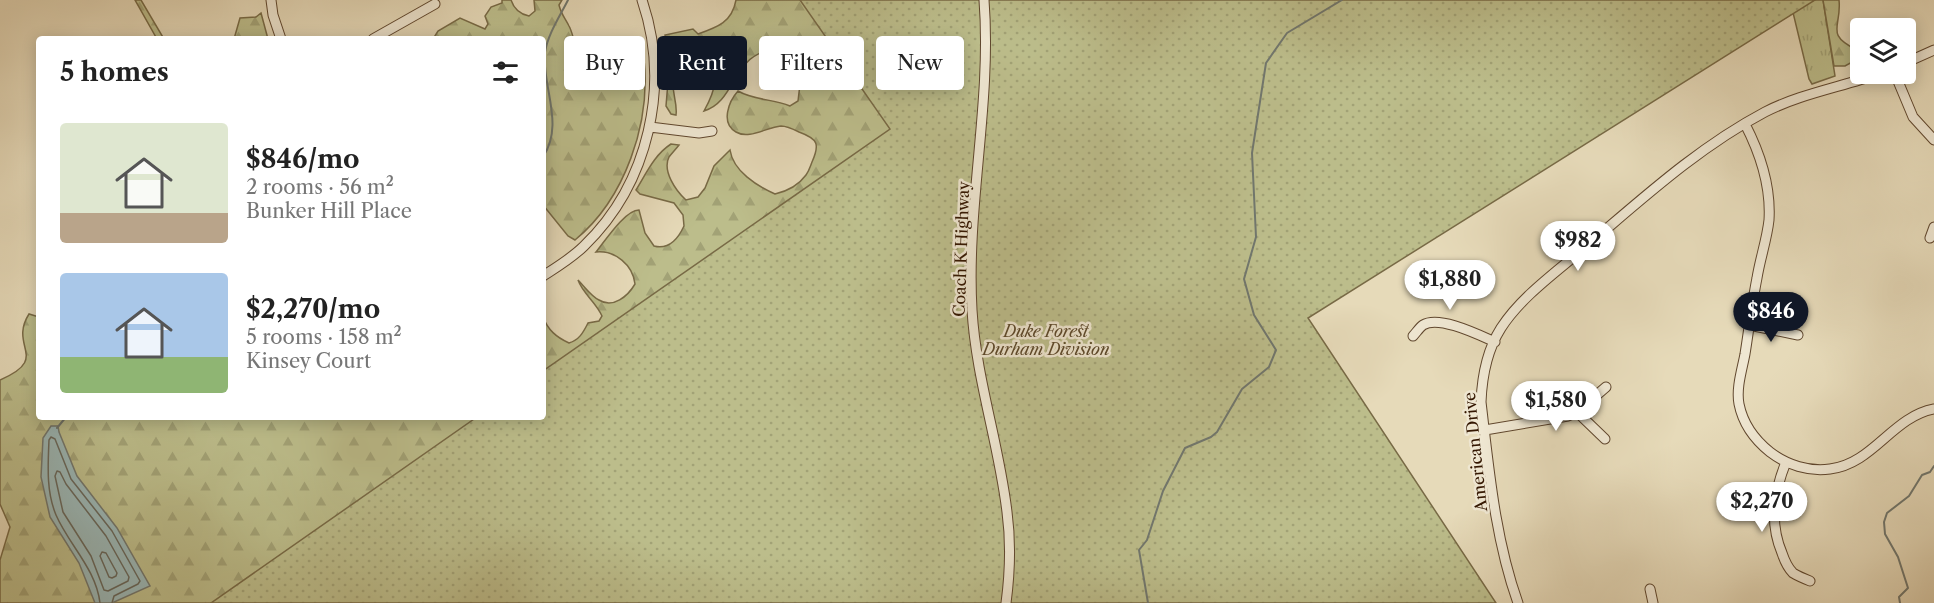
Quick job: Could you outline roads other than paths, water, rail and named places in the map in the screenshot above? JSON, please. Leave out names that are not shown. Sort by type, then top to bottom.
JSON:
[{"type":"street","points":[[271,0],[280,36]]},
{"type":"street","points":[[546,274],[582,248],[610,215],[633,175],[650,127],[655,82],[654,54],[651,31],[642,0]]},
{"type":"street","name":"Coach K Highway","points":[[984,0],[985,81],[971,288],[979,366],[1007,513],[1010,554],[1006,603]]},
{"type":"street","points":[[378,36],[435,4]]},
{"type":"street","points":[[1916,58],[1934,50]]},
{"type":"street","name":"American Drive","points":[[1518,603],[1510,582],[1501,544],[1481,402],[1486,363],[1504,324],[1520,304],[1545,282],[1682,165],[1712,144],[1782,105],[1850,83]]},
{"type":"street","points":[[1899,84],[1913,117],[1934,140]]},
{"type":"street","points":[[1745,124],[1753,140],[1766,180],[1769,210],[1752,300],[1739,388],[1741,408],[1755,439],[1786,462],[1816,470],[1836,468],[1863,457],[1898,426],[1915,415],[1934,409]]},
{"type":"street","points":[[650,127],[699,133],[711,131]]},
{"type":"street","points":[[1930,238],[1934,227]]},
{"type":"street","points":[[1413,336],[1423,325],[1435,323],[1450,325],[1494,342]]},
{"type":"street","points":[[1749,325],[1798,335]]},
{"type":"street","points":[[1485,430],[1551,419],[1577,412],[1606,387]]},
{"type":"street","points":[[1577,412],[1605,440]]},
{"type":"street","points":[[1786,462],[1774,496],[1773,515],[1778,542],[1793,572],[1810,581]]},
{"type":"street","points":[[1650,589],[1653,603]]},
{"type":"water","points":[[51,426],[58,426],[77,476],[117,528],[150,586],[112,603],[95,603],[79,563],[50,517],[41,477],[43,438]]},
{"type":"waterway","points":[[546,50],[551,32],[568,0]]},
{"type":"waterway","points":[[1148,603],[1139,550],[1147,540],[1163,491],[1185,448],[1217,432],[1242,389],[1269,367],[1276,350],[1254,315],[1244,279],[1256,237],[1252,153],[1266,63],[1287,33],[1342,0]]},
{"type":"waterway","points":[[546,78],[553,124],[546,152]]},
{"type":"waterway","points":[[57,428],[64,420]]},
{"type":"waterway","points":[[1900,603],[1899,597],[1908,588],[1898,557],[1885,534],[1884,522],[1887,513],[1909,496],[1922,475],[1930,472],[1934,466]]},
{"type":"park label","name":"Duke Forest Durham Division","points":[[1046,340]]}]
